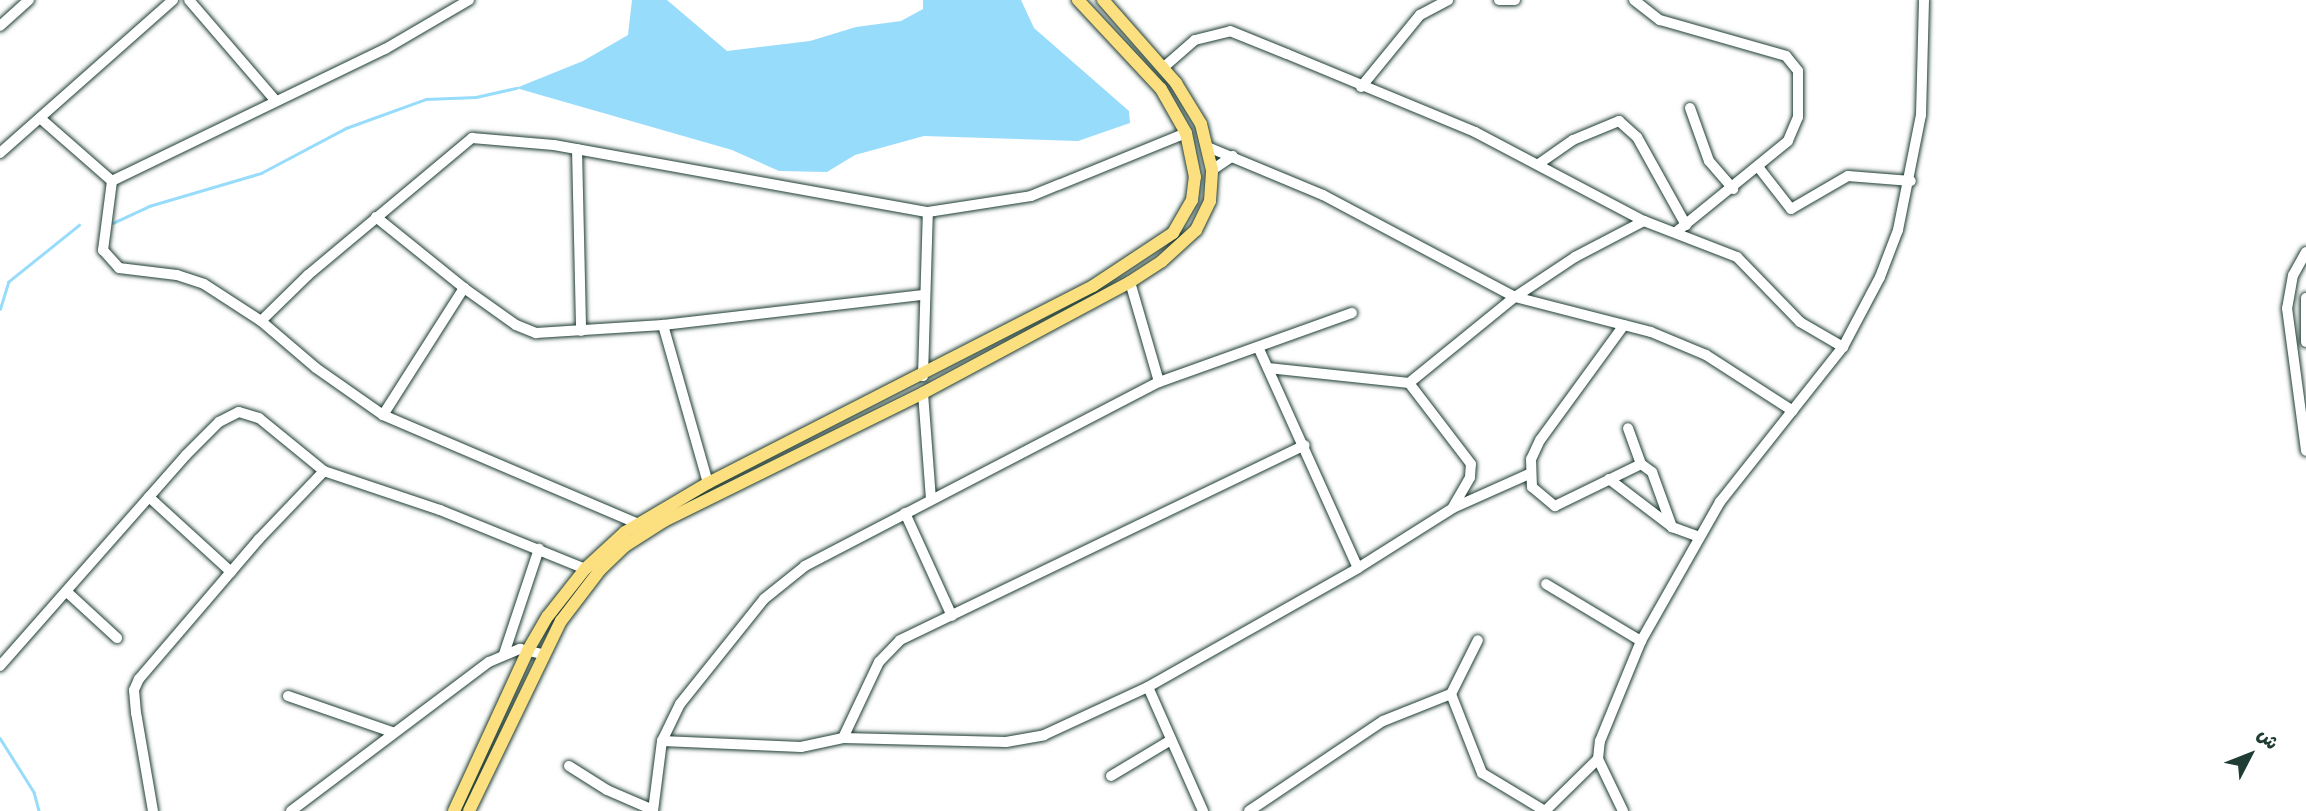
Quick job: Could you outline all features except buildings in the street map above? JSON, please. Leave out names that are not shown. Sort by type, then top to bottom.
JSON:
[{"type":"main road","points":[[454,811],[528,650],[585,569],[636,523],[708,483],[923,376],[1093,286],[1158,246],[1184,218],[1195,177],[1186,134],[1161,89],[1077,0]]},
{"type":"main road","points":[[469,811],[542,654],[582,592],[615,554],[638,537],[734,485],[923,393],[1130,282],[1163,261],[1196,230],[1210,201],[1212,170],[1209,148],[1192,106],[1164,67],[1103,0]]},
{"type":"main road","points":[[1093,286],[1096,300]]},
{"type":"street","points":[[0,26],[29,0]]},
{"type":"street","points":[[0,153],[173,0]]},
{"type":"street","points":[[189,0],[276,102]]},
{"type":"street","points":[[112,181],[385,49],[469,0]]},
{"type":"street","points":[[1361,87],[1420,15],[1448,0]]},
{"type":"street","points":[[1499,0],[1515,0]]},
{"type":"street","points":[[1634,0],[1649,16],[1752,44],[1786,56],[1796,66],[1800,94],[1795,129],[1759,168],[1676,232]]},
{"type":"street","points":[[1451,694],[1482,773],[1545,811],[1598,759],[1604,729],[1640,640],[1697,536],[1843,347],[1880,277],[1911,181],[1921,116],[1924,0]]},
{"type":"street","points":[[1164,67],[1195,40],[1230,32],[1540,163],[1644,221],[1737,257],[1800,322],[1843,347]]},
{"type":"street","points":[[1690,108],[1709,161],[1733,189]]},
{"type":"street","points":[[40,118],[112,181]]},
{"type":"street","points":[[1540,163],[1573,140],[1619,121],[1637,137],[1686,225]]},
{"type":"street","points":[[261,321],[376,217],[472,138],[503,138],[576,149],[929,212],[1031,196],[1186,134]]},
{"type":"street","points":[[1209,148],[1233,156],[1361,214],[1515,297],[1624,325],[1728,367],[1793,411]]},
{"type":"street","points":[[576,149],[582,331]]},
{"type":"street","points":[[1212,170],[1233,156]]},
{"type":"street","points":[[1759,168],[1795,209],[1847,176],[1911,181]]},
{"type":"street","points":[[112,181],[102,239],[108,260],[125,270],[194,279],[261,321],[316,368],[383,415],[636,523]]},
{"type":"street","points":[[923,376],[923,295],[929,212]]},
{"type":"street","points":[[376,217],[464,288],[516,325],[536,333],[663,325],[923,295]]},
{"type":"street","points":[[1268,368],[1409,383],[1515,297],[1600,242],[1644,221]]},
{"type":"street","points":[[2306,253],[2293,275],[2287,308],[2306,451]]},
{"type":"street","points":[[1130,282],[1159,382]]},
{"type":"street","points":[[383,415],[464,288]]},
{"type":"street","points":[[2306,298],[2306,342]]},
{"type":"street","points":[[569,766],[607,790],[653,811],[662,741],[680,704],[764,599],[805,566],[1159,382],[1259,349],[1352,313]]},
{"type":"street","points":[[663,325],[708,483]]},
{"type":"street","points":[[1624,325],[1540,440],[1529,474],[1532,487],[1555,506],[1641,464]]},
{"type":"street","points":[[1259,349],[1305,445],[1358,568]]},
{"type":"street","points":[[1409,383],[1471,464],[1470,477],[1453,508]]},
{"type":"street","points":[[923,393],[931,499]]},
{"type":"street","points":[[0,666],[211,429],[239,412],[259,418],[324,471],[539,549],[585,569]]},
{"type":"street","points":[[1628,428],[1641,464],[1652,472],[1672,527]]},
{"type":"street","points":[[843,738],[886,652],[901,640],[1305,445]]},
{"type":"street","points":[[153,811],[134,690],[150,665],[324,471]]},
{"type":"street","points":[[662,741],[801,747],[843,738],[1006,742],[1044,735],[1148,687],[1358,568],[1453,508],[1529,474]]},
{"type":"street","points":[[1609,479],[1672,527],[1697,536]]},
{"type":"street","points":[[149,497],[231,572]]},
{"type":"street","points":[[905,513],[952,616]]},
{"type":"street","points":[[504,654],[539,549]]},
{"type":"street","points":[[1546,584],[1640,640]]},
{"type":"street","points":[[67,592],[117,638]]},
{"type":"street","points":[[1249,811],[1383,721],[1451,694],[1478,640]]},
{"type":"street","points":[[291,811],[392,732],[504,654],[528,650],[542,654]]},
{"type":"street","points":[[1148,687],[1203,811]]},
{"type":"street","points":[[288,696],[392,732]]},
{"type":"street","points":[[1111,776],[1171,740]]},
{"type":"street","points":[[1598,759],[1623,811]]},
{"type":"water","points":[[632,0],[667,0],[727,51],[810,41],[856,27],[901,21],[923,9],[923,0],[1021,0],[1034,28],[1129,111],[1130,123],[1078,141],[924,136],[855,155],[827,172],[779,171],[732,150],[516,88],[583,61],[628,35]]},
{"type":"waterway","points":[[113,223],[149,206],[261,173],[346,128],[426,99],[476,97],[516,88]]},
{"type":"waterway","points":[[0,309],[8,282],[79,225]]},
{"type":"waterway","points":[[0,738],[34,792],[39,811]]}]
